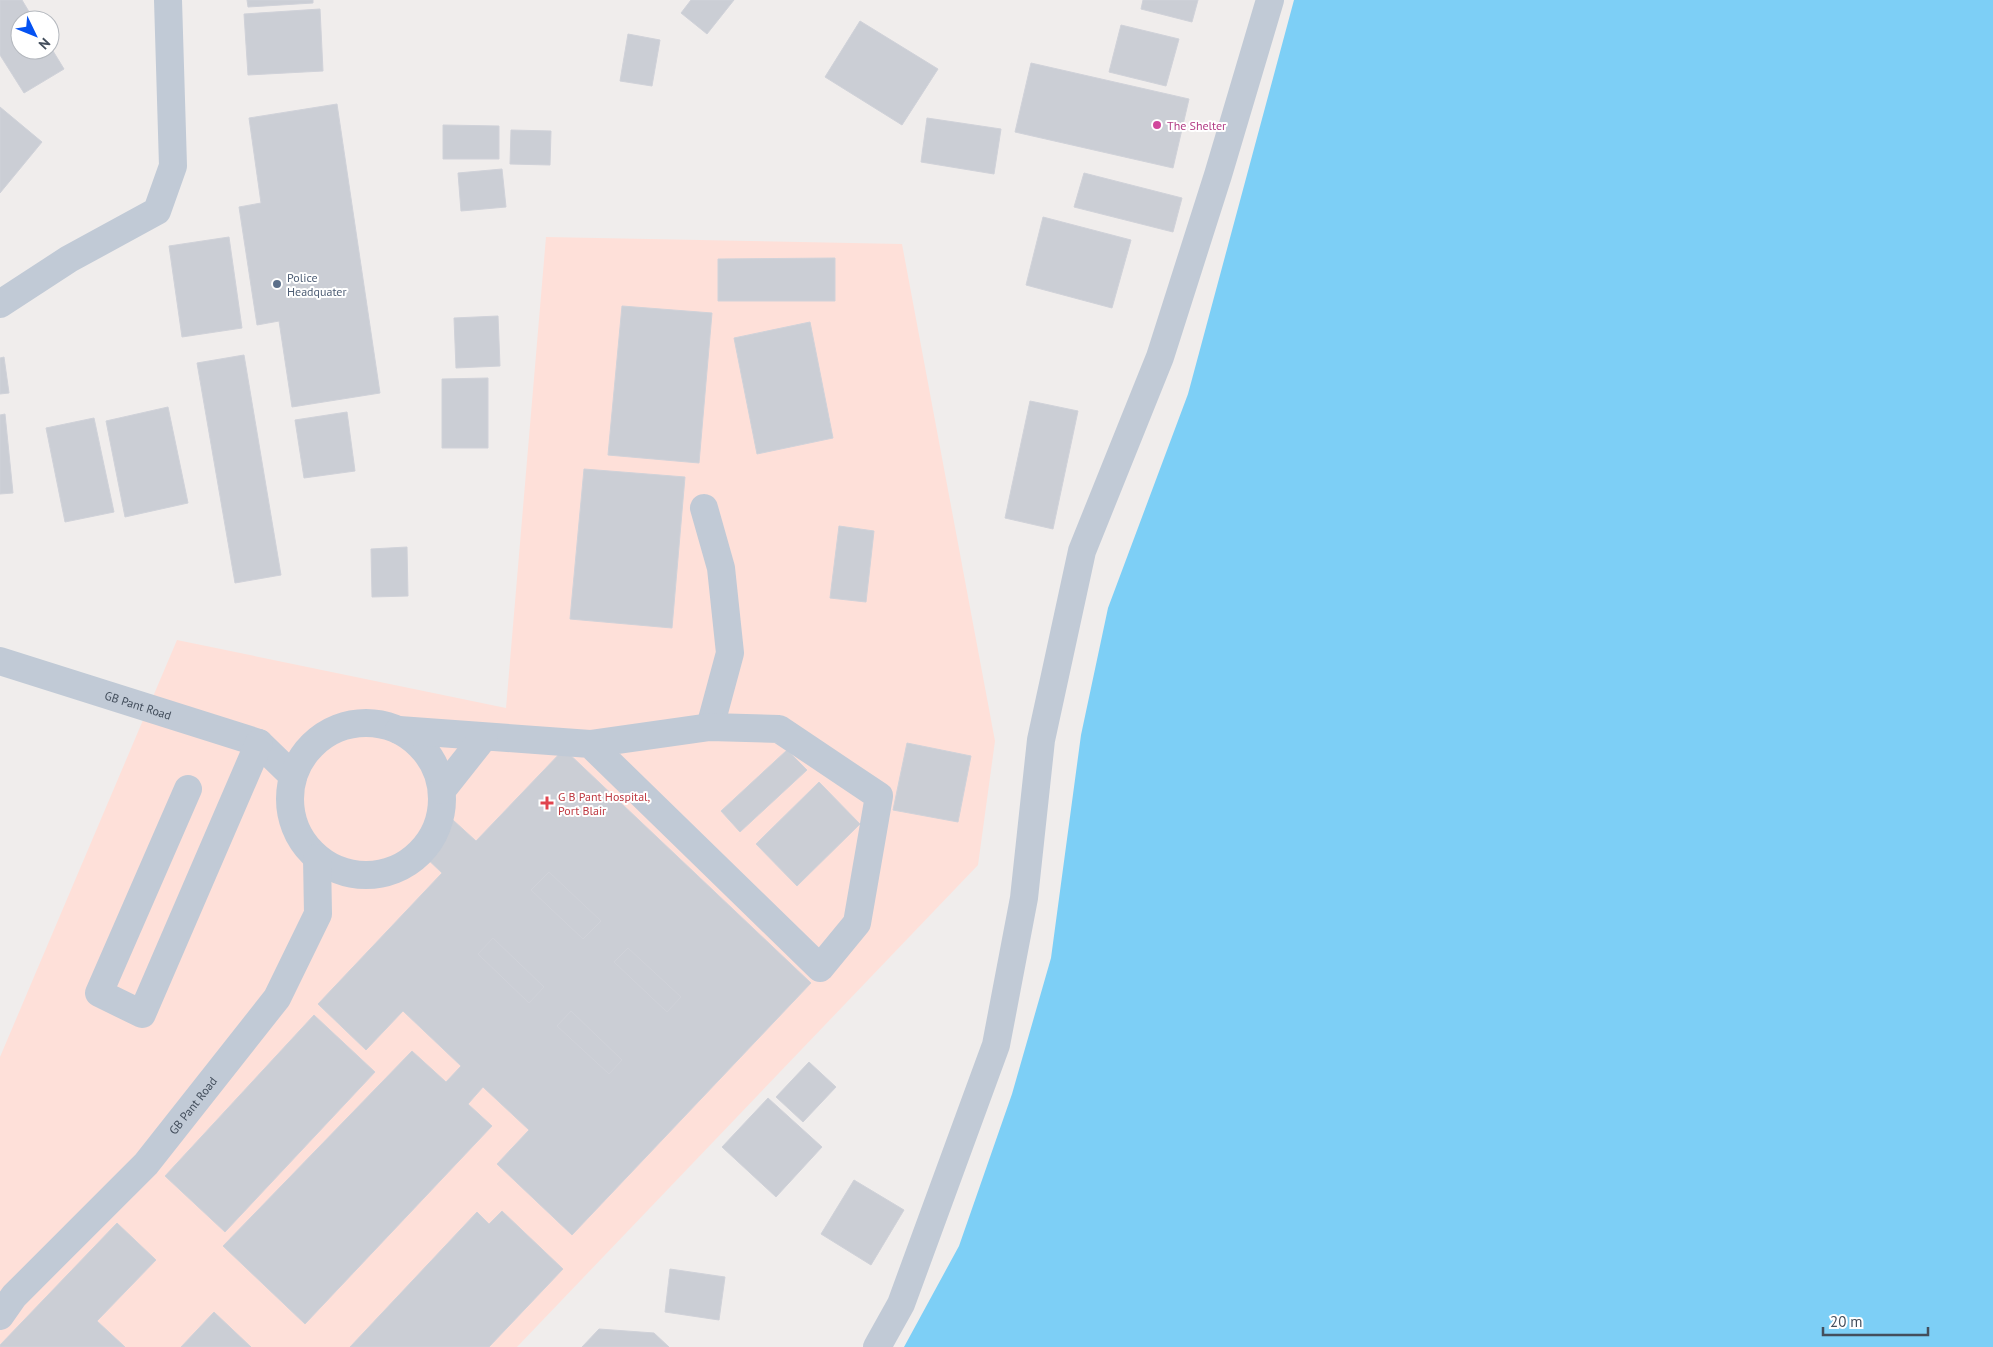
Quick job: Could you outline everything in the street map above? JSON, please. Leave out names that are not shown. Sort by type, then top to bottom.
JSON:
[{"type":"street","points":[[0,304],[69,259],[157,211],[173,166],[168,0]]},
{"type":"street","points":[[877,1347],[901,1304],[996,1045],[1024,898],[1041,740],[1082,551],[1160,357],[1218,175],[1270,0]]},
{"type":"street","points":[[704,508],[721,568],[730,653],[710,727]]},
{"type":"street","name":"GB Pant Road","points":[[0,662],[259,743],[294,776]]},
{"type":"street","points":[[399,730],[420,744],[435,766],[442,790],[440,816],[430,840],[413,859],[390,871],[365,876],[340,871],[317,858],[302,841],[293,820],[290,798],[294,776],[305,753],[324,736],[348,725],[374,723],[399,730],[590,744],[710,727],[779,729],[879,796],[857,923],[820,968],[590,744]]},
{"type":"street","points":[[442,790],[484,737]]},
{"type":"street","points":[[188,789],[99,992],[142,1014],[259,743]]},
{"type":"street","name":"GB Pant Road","points":[[0,1316],[14,1296],[146,1164],[277,998],[318,914],[317,858]]},
{"type":"shaded area","name":"G B Pant Hospital, Port Blair","points":[[546,237],[902,244],[995,741],[978,865],[517,1347],[0,1347],[0,1057],[177,640],[506,708]]},
{"type":"water","points":[[1294,0],[1993,0],[1993,1347],[904,1347],[959,1246],[1012,1094],[1051,958],[1081,735],[1108,608],[1188,394]]},
{"type":"building","points":[[0,0],[22,0],[28,10],[10,10],[10,60],[59,60],[64,69],[24,93],[0,55]]},
{"type":"building","points":[[247,0],[313,0],[313,3],[248,7]]},
{"type":"building","points":[[691,0],[734,0],[707,34],[681,13]]},
{"type":"building","points":[[1143,0],[1198,0],[1192,22],[1141,9]]},
{"type":"building","points":[[320,9],[323,71],[248,75],[244,14]]},
{"type":"building","points":[[860,21],[938,69],[902,125],[825,77]]},
{"type":"building","points":[[1121,25],[1179,39],[1166,86],[1109,72]]},
{"type":"building","points":[[628,34],[660,40],[652,86],[620,81]]},
{"type":"building","points":[[1031,63],[1189,99],[1173,168],[1015,132]]},
{"type":"building","points":[[337,104],[380,393],[292,407],[279,321],[257,325],[239,207],[261,203],[249,118]]},
{"type":"building","points":[[0,107],[42,142],[0,193]]},
{"type":"building","points":[[927,118],[1001,129],[994,174],[921,162]]},
{"type":"building","points":[[443,125],[499,126],[499,159],[443,159]]},
{"type":"building","points":[[511,130],[551,131],[550,165],[510,164]]},
{"type":"building","points":[[502,169],[506,207],[461,211],[458,173]]},
{"type":"building","points":[[1084,173],[1182,198],[1173,232],[1074,207]]},
{"type":"building","points":[[1043,217],[1131,240],[1112,308],[1026,285]]},
{"type":"building","points":[[229,237],[242,328],[182,337],[169,246]]},
{"type":"building","points":[[835,258],[835,301],[718,301],[718,259]]},
{"type":"building","points":[[622,306],[712,313],[699,463],[608,455]]},
{"type":"building","points":[[498,316],[500,366],[456,368],[454,318]]},
{"type":"building","points":[[810,322],[833,438],[757,454],[734,338]]},
{"type":"building","points":[[244,355],[281,575],[235,583],[197,363]]},
{"type":"building","points":[[4,357],[9,393],[0,394],[0,358]]},
{"type":"building","points":[[488,378],[488,448],[442,448],[442,379]]},
{"type":"building","points":[[1030,401],[1078,411],[1053,529],[1005,518]]},
{"type":"building","points":[[168,407],[188,503],[125,517],[106,421]]},
{"type":"building","points":[[347,412],[355,471],[304,478],[295,420]]},
{"type":"building","points":[[5,414],[13,493],[0,494],[0,415]]},
{"type":"building","points":[[94,418],[114,512],[65,522],[46,428]]},
{"type":"building","points":[[584,469],[685,477],[672,628],[570,619]]},
{"type":"building","points":[[839,526],[874,531],[866,602],[830,598]]},
{"type":"building","points":[[407,547],[408,596],[372,597],[371,549]]},
{"type":"building","points":[[907,743],[971,756],[958,822],[893,810]]},
{"type":"building","points":[[564,749],[811,983],[572,1235],[497,1164],[529,1130],[483,1087],[468,1104],[492,1126],[305,1324],[223,1246],[412,1051],[446,1082],[461,1066],[403,1011],[366,1050],[318,1004],[442,873],[421,853],[453,820],[476,841]]},
{"type":"building","points":[[787,750],[807,770],[740,832],[721,811]]},
{"type":"building","points":[[819,782],[860,824],[797,886],[756,844]]},
{"type":"building","points":[[549,872],[601,921],[583,939],[531,890]]},
{"type":"building","points":[[493,938],[544,987],[529,1003],[478,954]]},
{"type":"building","points":[[628,948],[681,997],[667,1012],[614,962]]},
{"type":"building","points":[[571,1011],[622,1060],[609,1074],[557,1026]]},
{"type":"building","points":[[314,1015],[375,1072],[225,1232],[165,1176]]},
{"type":"building","points":[[809,1062],[836,1087],[803,1122],[776,1097]]},
{"type":"building","points":[[768,1098],[822,1147],[776,1197],[722,1147]]},
{"type":"building","points":[[854,1180],[904,1210],[871,1265],[821,1234]]},
{"type":"building","points":[[502,1211],[563,1269],[489,1347],[350,1347],[477,1212],[489,1224]]},
{"type":"building","points":[[117,1223],[156,1260],[97,1321],[125,1347],[0,1347],[0,1345]]},
{"type":"building","points":[[670,1269],[725,1277],[719,1320],[665,1312]]},
{"type":"building","points":[[214,1312],[251,1347],[181,1347]]},
{"type":"building","points":[[599,1329],[654,1333],[669,1347],[582,1347]]},
{"type":"place","name":"The Shelter","points":[[1157,125]]},
{"type":"place","name":"Police Headquater","points":[[277,284]]},
{"type":"place","name":"G B Pant Hospital, Port Blair","points":[[547,803]]}]
